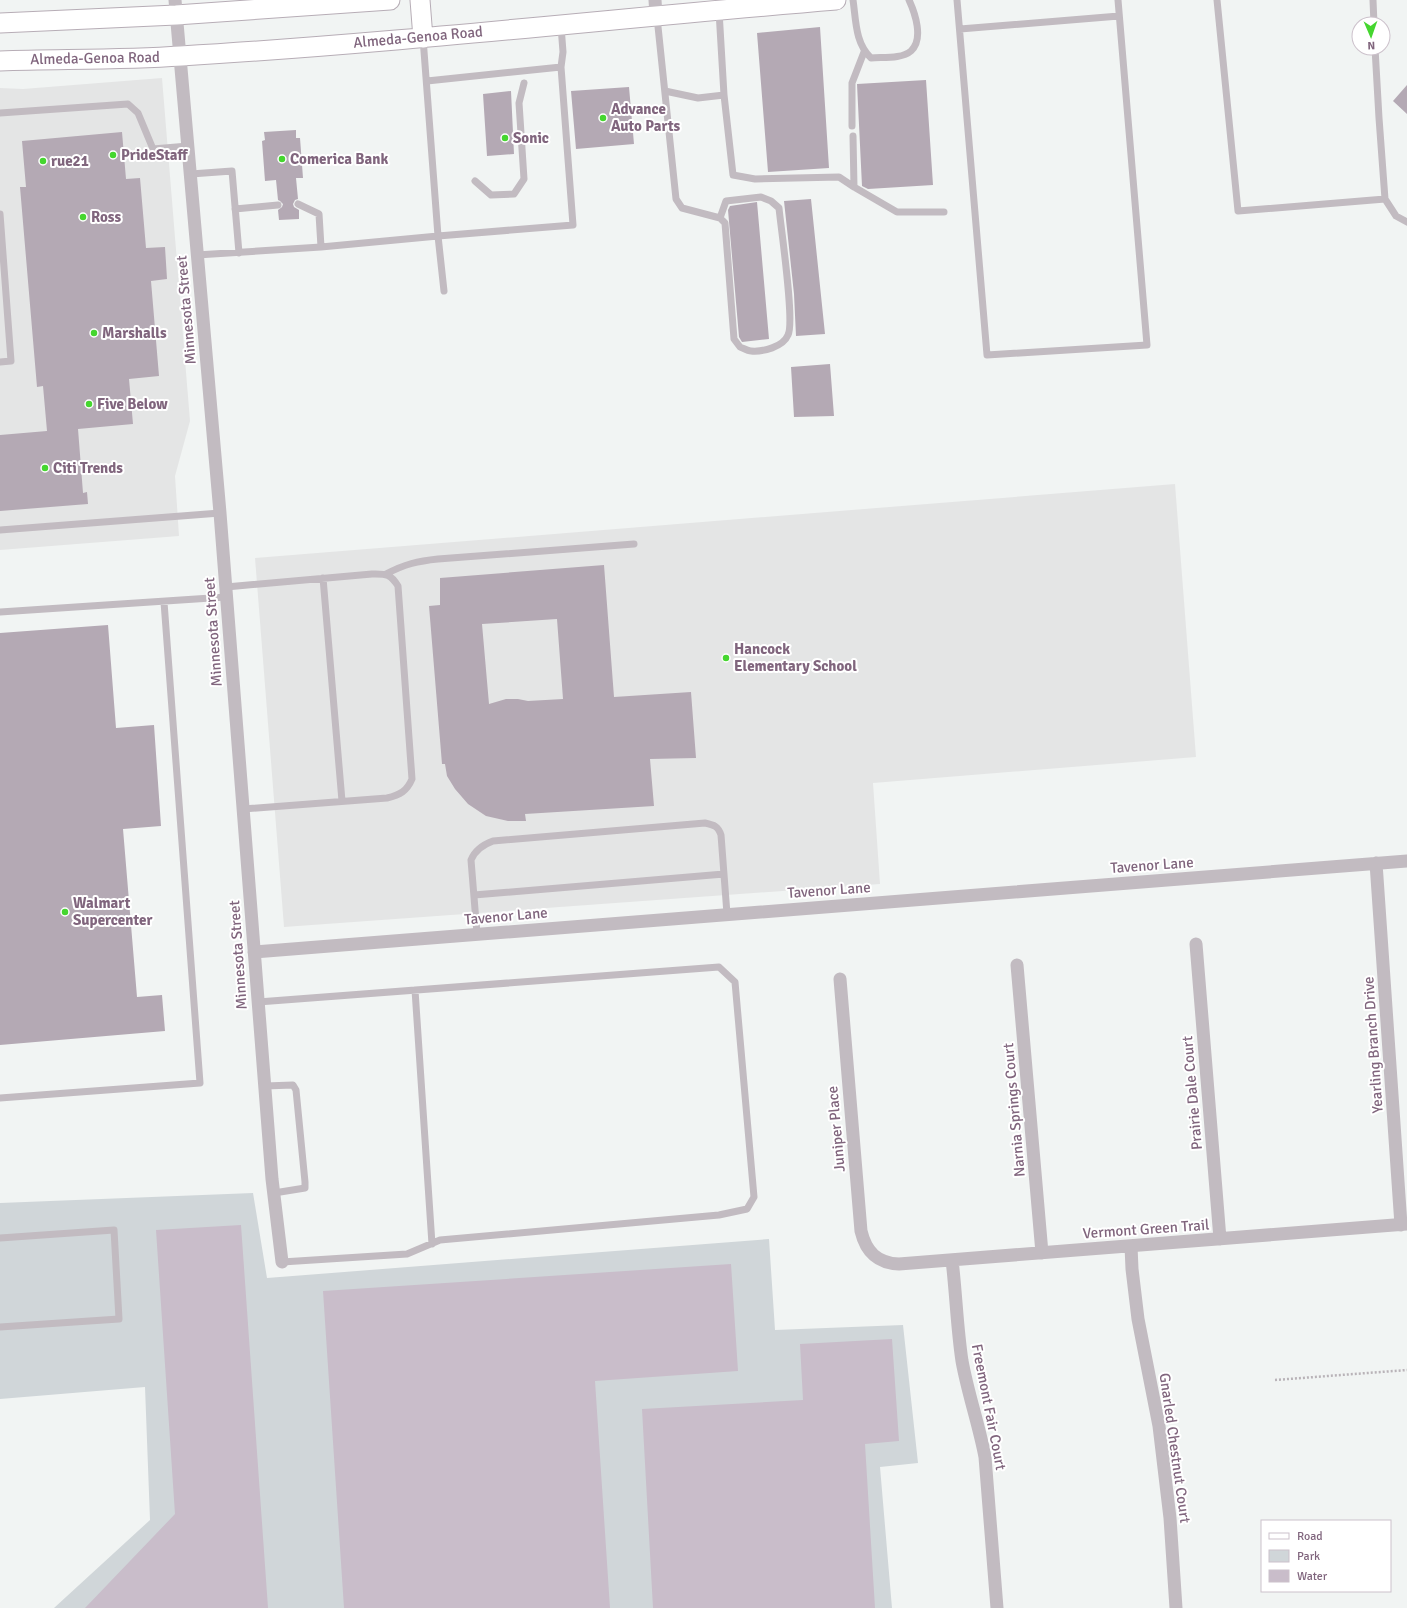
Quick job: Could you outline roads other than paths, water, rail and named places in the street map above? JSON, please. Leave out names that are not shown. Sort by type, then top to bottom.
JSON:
[{"type":"main road","points":[[0,23],[176,8],[390,0]]},
{"type":"main road","points":[[420,0],[423,38]]},
{"type":"main road","name":"Almeda-Genoa Road","points":[[0,61],[180,56],[423,38],[561,24],[656,8],[718,10],[836,0]]},
{"type":"street","name":"Minnesota Street","points":[[176,8],[220,513],[264,1086],[282,1262]]},
{"type":"street","name":"Tavenor Lane","points":[[254,952],[1407,861]]},
{"type":"street","name":"Yearling Branch Drive","points":[[1376,863],[1404,1224]]},
{"type":"street","name":"Prairie Dale Court","points":[[1196,944],[1220,1239]]},
{"type":"street","name":"Narnia Springs Court","points":[[1017,964],[1042,1253]]},
{"type":"street","name":"Juniper Place","points":[[840,979],[861,1232],[868,1249],[880,1260],[888,1263]]},
{"type":"street","name":"Vermont Green Trail","points":[[888,1263],[952,1260],[1404,1224]]},
{"type":"street","name":"Gnarled Chestnut Court","points":[[1131,1246],[1138,1319],[1159,1426],[1170,1518],[1176,1608]]},
{"type":"street","name":"Freemont Fair Court","points":[[952,1260],[962,1360],[985,1457],[997,1608]]},
{"type":"lane","points":[[854,0],[858,38],[864,52],[871,58],[894,57],[911,51],[916,42],[917,35],[916,23],[909,0]]},
{"type":"lane","points":[[957,0],[987,355],[1146,345],[1118,0]]},
{"type":"lane","points":[[1217,0],[1238,211],[1385,199]]},
{"type":"lane","points":[[1373,0],[1374,16]]},
{"type":"lane","points":[[656,8],[676,199],[682,208],[720,218],[725,224],[734,339],[740,347],[752,351],[770,349],[781,345],[789,335],[790,315],[778,208],[772,200],[761,197],[726,201],[720,218]]},
{"type":"lane","points":[[718,10],[724,95],[733,176],[755,179],[839,176],[854,187],[896,212],[944,212]]},
{"type":"lane","points":[[960,29],[1119,16]]},
{"type":"lane","points":[[197,256],[322,247],[573,225],[561,67],[563,52],[561,24]]},
{"type":"lane","points":[[423,38],[438,236],[444,291]]},
{"type":"lane","points":[[852,126],[852,83],[864,52]]},
{"type":"lane","points":[[1375,56],[1385,199],[1396,216],[1407,222]]},
{"type":"lane","points":[[427,81],[561,67]]},
{"type":"lane","points":[[475,181],[491,195],[514,194],[524,179],[519,103],[524,82]]},
{"type":"lane","points":[[665,91],[698,98],[724,95]]},
{"type":"lane","points":[[0,113],[128,104],[138,113],[153,149],[188,146]]},
{"type":"lane","points":[[853,136],[854,187]]},
{"type":"lane","points":[[190,174],[232,171],[239,252]]},
{"type":"lane","points":[[298,204],[319,214],[322,247]]},
{"type":"lane","points":[[235,209],[278,205]]},
{"type":"lane","points":[[0,214],[11,361],[0,362]]},
{"type":"lane","points":[[0,530],[220,513]]},
{"type":"lane","points":[[0,612],[164,602],[323,578],[386,574],[414,562],[634,544]]},
{"type":"lane","points":[[243,809],[387,798],[399,795],[408,788],[412,780],[398,586],[393,578],[386,574]]},
{"type":"lane","points":[[323,578],[342,801]]},
{"type":"lane","points":[[0,1098],[200,1082],[164,602]]},
{"type":"lane","points":[[477,934],[471,860],[474,853],[485,844],[501,840],[705,823],[719,828],[721,836],[727,914]]},
{"type":"lane","points":[[474,895],[724,874]]},
{"type":"lane","points":[[258,1002],[719,967],[735,982],[754,1197],[747,1209],[719,1215],[440,1240],[407,1254],[282,1262]]},
{"type":"lane","points":[[415,990],[432,1244]]},
{"type":"lane","points":[[264,1086],[293,1085],[296,1090],[305,1182],[304,1188],[274,1194]]},
{"type":"lane","points":[[0,1238],[114,1230],[119,1319],[0,1327]]},
{"type":"water","points":[[241,1225],[268,1608],[85,1608],[175,1514],[156,1230]]},
{"type":"water","points":[[731,1264],[738,1371],[595,1381],[610,1608],[344,1608],[323,1291]]},
{"type":"water","points":[[892,1339],[899,1441],[865,1444],[875,1608],[653,1608],[642,1409],[803,1400],[800,1344]]},
{"type":"place","name":"Advance Auto Parts","points":[[603,118]]},
{"type":"place","name":"Sonic","points":[[505,138]]},
{"type":"place","name":"PrideStaff","points":[[113,155]]},
{"type":"place","name":"Comerica Bank","points":[[282,159]]},
{"type":"place","name":"rue21","points":[[43,161]]},
{"type":"place","name":"Ross","points":[[83,217]]},
{"type":"place","name":"Marshalls","points":[[94,333]]},
{"type":"place","name":"Five Below","points":[[89,404]]},
{"type":"place","name":"Citi Trends","points":[[45,468]]},
{"type":"place","name":"Hancock Elementary School","points":[[726,658]]},
{"type":"place","name":"Walmart Supercenter","points":[[65,912]]}]
